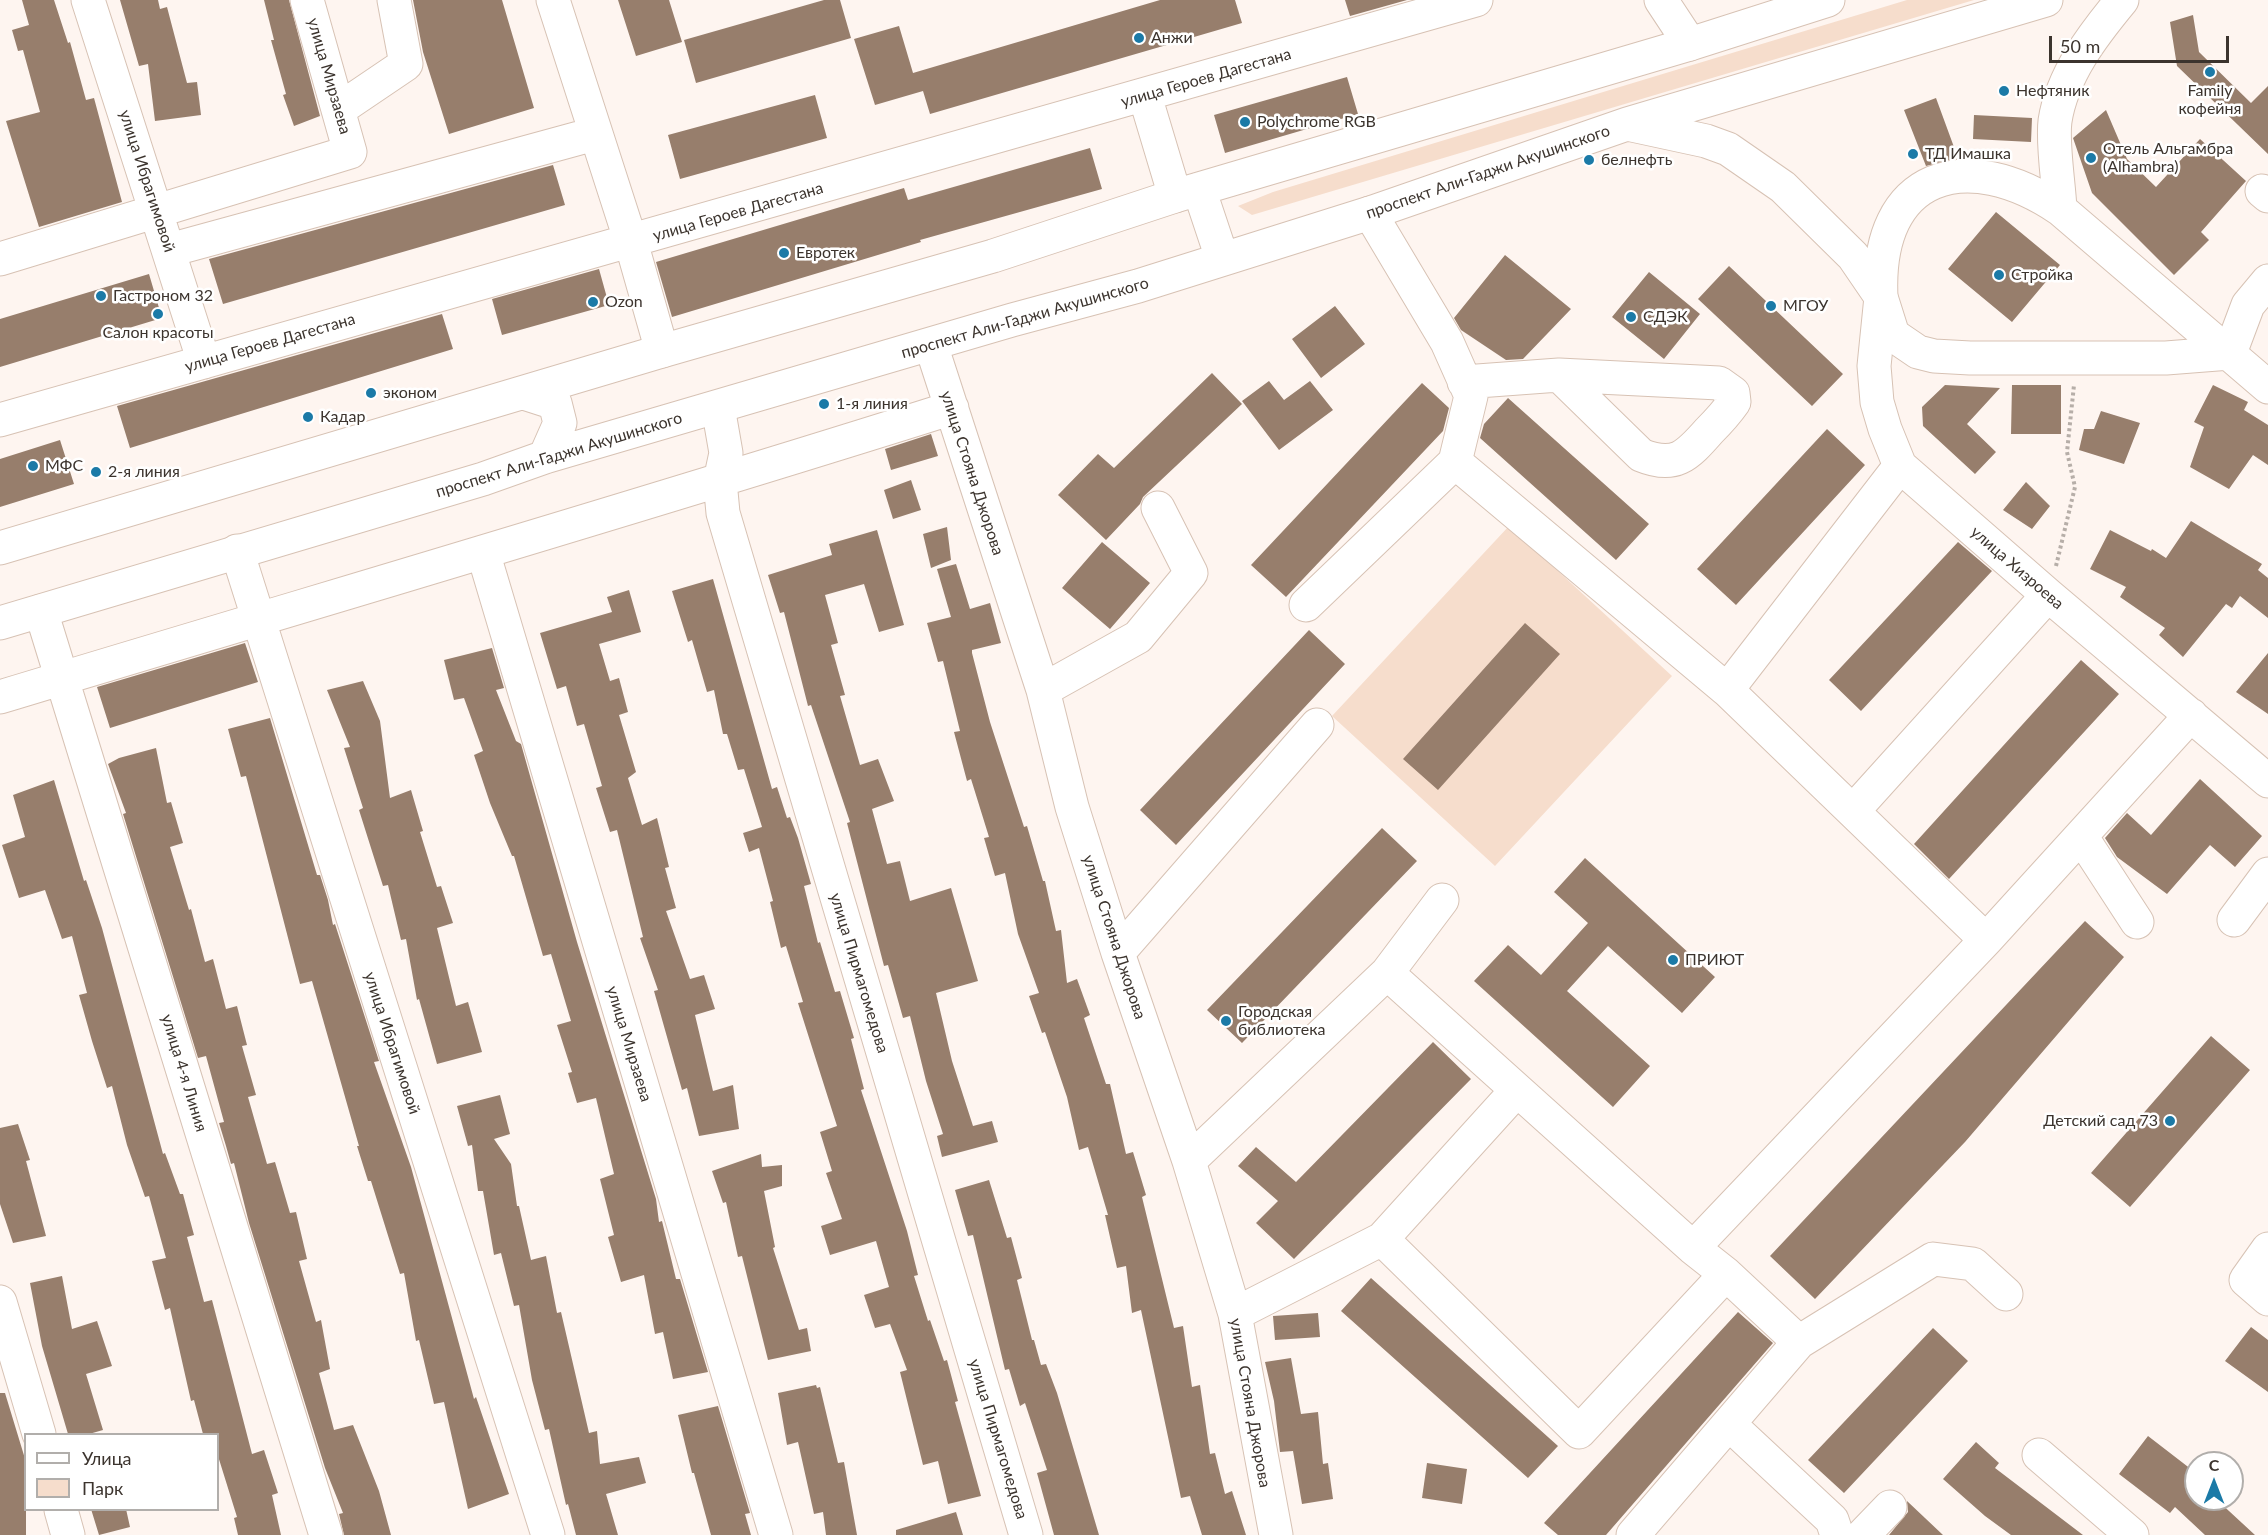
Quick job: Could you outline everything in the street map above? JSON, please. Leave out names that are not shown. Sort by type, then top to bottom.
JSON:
[{"type":"street","name":"улица Ибрагимовой","points":[[88,0],[158,212],[204,362]]},
{"type":"street","name":"улица Мирзаева","points":[[158,212],[350,152],[307,0]]},
{"type":"street","points":[[338,110],[406,64],[394,0]]},
{"type":"street","points":[[553,0],[594,134],[631,242],[662,351]]},
{"type":"street","name":"улица Героев Дагестана","points":[[0,420],[1476,0]]},
{"type":"street","points":[[1661,0],[1690,44]]},
{"type":"street","points":[[0,548],[662,351],[993,256],[1187,192],[1690,44],[1828,0]]},
{"type":"street","name":"проспект Али-Гаджи Акушинского","points":[[0,623],[483,479],[545,457],[1012,320],[1138,286],[1370,213],[1627,124],[2046,0]]},
{"type":"street","points":[[2060,209],[2055,122],[2070,72],[2099,27],[2122,0]]},
{"type":"street","points":[[1145,96],[1187,192],[1222,258]]},
{"type":"street","points":[[1627,124],[1706,141],[1728,149],[1750,162],[1783,187],[1832,232],[1866,272],[1881,297],[1893,335],[1918,352],[1934,356],[1970,358],[2166,358],[2229,353]]},
{"type":"street","points":[[170,250],[594,134]]},
{"type":"street","points":[[1881,297],[1882,260],[1893,219],[1904,203],[1932,183],[1972,175],[1996,177],[2029,190],[2060,209],[2268,387]]},
{"type":"street","points":[[0,259],[158,212]]},
{"type":"street","points":[[1306,605],[1455,462],[1471,396],[1447,342],[1370,213]]},
{"type":"street","points":[[2229,353],[2248,305],[2268,281]]},
{"type":"street","name":"улица Хизроева","points":[[1881,297],[1874,366],[1877,402],[1884,429],[1900,466],[2268,782]]},
{"type":"street","name":"улица Стояна Джорова","points":[[931,345],[1043,690],[1072,807],[1118,953],[1189,1161],[1235,1314],[1276,1535]]},
{"type":"street","points":[[1464,382],[1559,375],[1719,383],[1733,393],[1734,402],[1693,450],[1669,462],[1656,461],[1641,455],[1559,375]]},
{"type":"street","points":[[524,393],[555,403],[560,423],[545,457]]},
{"type":"street","name":"улица Пирмагомедова","points":[[718,407],[726,453],[720,481],[723,513],[1026,1535]]},
{"type":"street","points":[[0,697],[258,617],[720,481],[951,408]]},
{"type":"street","points":[[1455,462],[1727,690],[1986,940]]},
{"type":"street","points":[[1727,690],[1900,466]]},
{"type":"street","points":[[1043,690],[1138,637],[1191,573],[1158,508]]},
{"type":"street","name":"улица Ибрагимовой","points":[[237,551],[548,1535]]},
{"type":"street","name":"улица Мирзаева","points":[[483,552],[776,1535]]},
{"type":"street","points":[[1853,811],[2048,595]]},
{"type":"street","name":"улица 4-я Линия","points":[[41,610],[326,1535]]},
{"type":"street","points":[[1692,1248],[1986,940],[2191,715]]},
{"type":"street","points":[[1118,953],[1317,725]]},
{"type":"street","points":[[2081,836],[2137,922]]},
{"type":"street","points":[[2234,920],[2268,874]]},
{"type":"street","points":[[1189,1161],[1387,974],[1442,900]]},
{"type":"street","points":[[1387,974],[1692,1248],[1726,1274],[1799,1342]]},
{"type":"street","points":[[1235,1314],[1382,1239],[1517,1090]]},
{"type":"street","points":[[1382,1239],[1579,1432],[1726,1274]]},
{"type":"street","points":[[2268,1249],[2246,1280],[2268,1299]]},
{"type":"street","points":[[1633,1535],[1799,1342],[1934,1259],[1973,1264],[2006,1294]]},
{"type":"street","points":[[0,1302],[39,1433]]},
{"type":"street","points":[[1729,1424],[1832,1520],[1844,1534],[1890,1507]]},
{"type":"street","points":[[2039,1455],[2132,1535]]},
{"type":"street","points":[[62,1511],[68,1535]]},
{"type":"path","points":[[2048,595],[2075,487],[2067,452],[2077,358]]},
{"type":"green space","points":[[1907,0],[1974,0],[1252,215],[1238,206],[1273,192]]},
{"type":"green space","points":[[1509,526],[1672,676],[1495,866],[1332,716]]},
{"type":"building","points":[[22,0],[54,0],[68,43],[70,42],[86,100],[94,98],[122,202],[39,227],[6,121],[40,112],[23,50],[18,51],[12,30],[29,25]]},
{"type":"building","points":[[120,0],[158,0],[160,9],[167,7],[187,83],[197,82],[201,115],[155,121],[148,64],[139,66]]},
{"type":"building","points":[[264,0],[289,0],[320,116],[294,126],[283,95],[286,94],[271,40],[274,40]]},
{"type":"building","points":[[413,0],[502,0],[534,108],[449,134],[423,52]]},
{"type":"building","points":[[618,0],[669,0],[682,42],[636,56]]},
{"type":"building","points":[[824,0],[840,0],[851,38],[696,83],[684,40]]},
{"type":"building","points":[[1160,0],[1235,0],[1242,23],[930,114],[923,91],[875,105],[854,39],[899,26],[913,73]]},
{"type":"building","points":[[1345,0],[1407,0],[1350,16]]},
{"type":"building","points":[[2193,15],[2199,52],[2251,103],[2268,86],[2268,154],[2177,66],[2170,22]]},
{"type":"building","points":[[1347,77],[1358,114],[1225,153],[1214,115]]},
{"type":"building","points":[[815,95],[827,138],[680,179],[668,135]]},
{"type":"building","points":[[1936,98],[1958,158],[1926,166],[1904,110]]},
{"type":"building","points":[[2106,110],[2127,159],[2156,187],[2200,139],[2246,181],[2201,232],[2209,240],[2174,275],[2092,193],[2073,138]]},
{"type":"building","points":[[1974,115],[2032,118],[2031,142],[1973,139]]},
{"type":"building","name":"Евротек","points":[[1090,148],[1102,189],[920,240],[921,242],[672,317],[656,262],[904,188],[908,200]]},
{"type":"building","points":[[553,165],[565,205],[223,304],[209,259]]},
{"type":"building","points":[[1996,212],[2060,265],[2012,322],[1948,269]]},
{"type":"building","points":[[1505,255],[1571,309],[1523,359],[1506,360],[1461,330],[1454,318]]},
{"type":"building","points":[[1729,266],[1843,374],[1812,406],[1698,299]]},
{"type":"building","points":[[599,269],[609,305],[502,335],[492,299]]},
{"type":"building","points":[[1649,272],[1700,314],[1664,359],[1612,317]]},
{"type":"building","points":[[149,274],[162,318],[0,367],[0,319]]},
{"type":"building","points":[[1335,306],[1365,344],[1321,378],[1292,339]]},
{"type":"building","points":[[442,314],[453,349],[130,448],[117,406]]},
{"type":"building","points":[[1212,373],[1242,404],[1143,497],[1140,504],[1106,540],[1058,495],[1098,454],[1114,468]]},
{"type":"building","points":[[1269,381],[1284,400],[1310,381],[1333,410],[1279,450],[1242,401]]},
{"type":"building","points":[[1422,383],[1449,408],[1443,431],[1286,597],[1251,565]]},
{"type":"building","points":[[1945,385],[2000,388],[1967,424],[1996,452],[1975,474],[1923,426],[1922,407]]},
{"type":"building","points":[[2012,385],[2061,385],[2061,434],[2011,434]]},
{"type":"building","points":[[2213,385],[2248,402],[2244,410],[2268,425],[2268,465],[2253,455],[2229,489],[2190,467],[2204,427],[2194,422]]},
{"type":"building","points":[[1508,398],[1649,524],[1616,560],[1480,438],[1484,424]]},
{"type":"building","points":[[2101,411],[2140,423],[2124,464],[2079,450],[2084,429],[2094,429]]},
{"type":"building","points":[[1827,429],[1865,465],[1736,605],[1697,569]]},
{"type":"building","points":[[931,434],[938,456],[891,470],[885,449]]},
{"type":"building","points":[[60,440],[74,484],[0,507],[0,459]]},
{"type":"building","points":[[911,480],[921,510],[893,519],[884,490]]},
{"type":"building","points":[[2026,482],[2050,506],[2032,529],[2003,510]]},
{"type":"building","points":[[2191,521],[2262,564],[2258,570],[2268,578],[2268,618],[2240,596],[2232,608],[2226,604],[2183,657],[2159,635],[2165,628],[2120,597],[2126,587],[2090,569],[2110,530],[2166,558]]},
{"type":"building","points":[[947,527],[951,560],[931,568],[923,534]]},
{"type":"building","points":[[877,530],[904,625],[879,632],[864,584],[825,595],[838,643],[831,645],[845,695],[840,696],[860,765],[878,759],[894,801],[872,809],[887,864],[900,861],[910,901],[951,888],[978,981],[936,993],[952,1061],[973,1126],[992,1121],[998,1142],[942,1157],[937,1136],[943,1134],[926,1081],[910,1016],[903,1018],[888,965],[884,966],[847,823],[850,822],[811,705],[808,706],[784,612],[780,613],[768,575],[832,555],[829,544]]},
{"type":"building","points":[[1102,542],[1150,583],[1110,629],[1062,588]]},
{"type":"building","points":[[1958,542],[1992,571],[1861,711],[1829,680]]},
{"type":"building","points":[[956,564],[970,609],[990,603],[1001,643],[972,650],[972,653],[990,722],[1024,827],[1027,826],[1043,881],[1045,881],[1056,931],[1061,930],[1067,983],[1077,979],[1090,1015],[1084,1018],[1106,1084],[1110,1084],[1126,1154],[1133,1152],[1146,1195],[1142,1197],[1174,1328],[1183,1326],[1192,1387],[1200,1385],[1210,1454],[1215,1453],[1225,1494],[1232,1491],[1246,1535],[1202,1535],[1190,1496],[1181,1498],[1141,1310],[1132,1313],[1126,1266],[1117,1268],[1105,1215],[1108,1215],[1088,1147],[1079,1150],[1067,1097],[1045,1032],[1042,1033],[1029,996],[1039,993],[1018,934],[1005,873],[995,876],[984,838],[989,837],[971,779],[967,781],[954,732],[960,731],[943,661],[938,662],[927,623],[951,617],[937,569]]},
{"type":"building","points":[[713,579],[772,789],[777,787],[787,818],[790,817],[798,838],[811,884],[804,886],[818,943],[820,942],[835,992],[840,991],[854,1038],[851,1039],[864,1089],[861,1090],[907,1231],[918,1275],[914,1276],[928,1321],[930,1320],[944,1361],[947,1360],[958,1401],[955,1402],[981,1496],[948,1504],[938,1461],[923,1465],[900,1372],[907,1370],[890,1324],[875,1328],[864,1295],[889,1287],[876,1241],[830,1255],[821,1226],[842,1219],[826,1173],[832,1171],[820,1132],[837,1126],[798,1003],[803,1002],[786,946],[781,948],[770,902],[773,901],[759,848],[749,852],[743,833],[762,827],[744,769],[738,770],[727,734],[723,734],[714,690],[707,692],[692,640],[688,642],[672,591]]},
{"type":"building","points":[[629,590],[641,632],[599,644],[610,681],[619,678],[628,712],[619,715],[636,772],[628,778],[642,825],[657,818],[669,867],[665,868],[676,908],[666,911],[690,979],[704,975],[715,1009],[695,1015],[713,1091],[733,1085],[739,1129],[699,1136],[687,1088],[682,1090],[654,991],[658,990],[640,938],[643,937],[617,830],[610,832],[596,788],[602,786],[584,724],[577,726],[566,686],[557,689],[540,633],[612,612],[607,597]]},
{"type":"building","points":[[1525,623],[1560,654],[1438,790],[1403,759]]},
{"type":"building","points":[[1309,630],[1345,664],[1176,845],[1140,810]]},
{"type":"building","points":[[245,643],[258,682],[110,728],[97,687]]},
{"type":"building","points":[[492,648],[504,688],[496,690],[516,741],[521,744],[577,942],[656,1199],[659,1222],[662,1221],[676,1279],[680,1279],[708,1372],[673,1379],[663,1332],[655,1334],[644,1275],[621,1282],[608,1237],[614,1235],[600,1179],[614,1174],[596,1098],[577,1103],[568,1073],[572,1072],[557,1025],[571,1021],[551,954],[543,956],[514,856],[512,856],[490,803],[474,755],[483,751],[464,698],[454,700],[444,660]]},
{"type":"building","points":[[2268,653],[2268,714],[2236,692]]},
{"type":"building","points":[[2081,660],[2119,694],[1949,879],[1914,844]]},
{"type":"building","points":[[363,681],[380,721],[390,798],[411,790],[423,831],[420,832],[437,887],[441,886],[453,923],[437,928],[456,1006],[468,1002],[482,1052],[437,1064],[419,999],[417,1000],[406,939],[401,940],[388,885],[383,886],[359,810],[363,808],[344,748],[350,747],[327,690]]},
{"type":"building","points":[[270,718],[317,875],[320,875],[333,925],[335,924],[379,1061],[374,1062],[411,1167],[474,1399],[476,1397],[509,1494],[468,1509],[444,1402],[434,1404],[419,1340],[416,1341],[404,1273],[400,1274],[371,1181],[368,1181],[312,981],[300,984],[246,776],[241,777],[228,729]]},
{"type":"building","points":[[156,748],[167,803],[171,802],[183,843],[170,847],[189,910],[191,909],[205,962],[213,959],[226,1009],[237,1006],[247,1045],[242,1046],[256,1095],[248,1097],[267,1164],[275,1162],[290,1213],[296,1212],[307,1259],[299,1261],[316,1322],[321,1320],[330,1369],[319,1373],[334,1430],[353,1425],[379,1491],[391,1535],[344,1535],[339,1514],[343,1513],[325,1468],[249,1223],[234,1163],[231,1164],[219,1123],[224,1122],[206,1056],[198,1058],[123,814],[126,813],[108,764],[119,758]]},
{"type":"building","points":[[2200,779],[2262,836],[2235,867],[2210,845],[2167,894],[2117,857],[2105,838],[2127,813],[2151,835]]},
{"type":"building","points":[[54,780],[84,881],[86,880],[102,928],[163,1154],[165,1153],[180,1194],[183,1194],[194,1235],[187,1237],[204,1302],[212,1300],[252,1454],[264,1450],[278,1493],[272,1495],[281,1535],[238,1535],[234,1518],[237,1517],[219,1459],[219,1433],[203,1433],[194,1400],[191,1401],[170,1308],[165,1310],[152,1261],[166,1258],[149,1196],[145,1197],[127,1145],[112,1086],[107,1088],[92,1041],[79,995],[87,993],[72,936],[62,939],[45,890],[19,898],[2,845],[25,837],[13,795]]},
{"type":"building","points":[[1382,828],[1417,861],[1242,1043],[1207,1010]]},
{"type":"building","points":[[1585,858],[1715,977],[1682,1013],[1608,946],[1567,991],[1650,1066],[1613,1107],[1474,981],[1508,945],[1541,975],[1588,923],[1554,892]]},
{"type":"building","points":[[2085,921],[2124,957],[1965,1142],[1815,1299],[1770,1256]]},
{"type":"building","points":[[2211,1036],[2250,1070],[2130,1207],[2091,1173]]},
{"type":"building","points":[[1433,1042],[1471,1079],[1294,1259],[1256,1223],[1278,1201],[1238,1166],[1256,1147],[1296,1182]]},
{"type":"building","points":[[500,1095],[510,1134],[494,1139],[511,1164],[517,1206],[519,1206],[531,1260],[546,1256],[557,1313],[561,1312],[589,1433],[597,1431],[600,1464],[639,1457],[646,1483],[606,1494],[618,1535],[576,1535],[568,1504],[566,1505],[549,1429],[545,1430],[532,1380],[519,1305],[514,1306],[501,1253],[494,1255],[483,1191],[478,1191],[472,1145],[468,1146],[457,1106]]},
{"type":"building","points":[[18,1124],[30,1160],[26,1161],[46,1236],[13,1243],[0,1204],[0,1128]]},
{"type":"building","points":[[761,1154],[762,1167],[782,1165],[782,1186],[764,1191],[775,1247],[773,1248],[799,1330],[807,1328],[811,1351],[768,1360],[742,1256],[738,1257],[726,1202],[723,1203],[712,1171]]},
{"type":"building","points":[[989,1180],[1007,1238],[1011,1237],[1022,1278],[1017,1280],[1032,1340],[1034,1340],[1041,1365],[1046,1364],[1057,1393],[1099,1535],[1054,1535],[1037,1473],[1047,1470],[1025,1403],[1020,1406],[1009,1369],[1005,1370],[973,1235],[968,1236],[955,1190]]},
{"type":"building","points":[[62,1276],[72,1329],[97,1321],[112,1366],[86,1374],[103,1430],[92,1433],[68,1433],[42,1346],[30,1283]]},
{"type":"building","points":[[1371,1278],[1558,1446],[1528,1478],[1341,1311]]},
{"type":"building","points":[[1738,1312],[1773,1343],[1606,1535],[1558,1535],[1544,1523]]},
{"type":"building","points":[[1318,1313],[1320,1337],[1275,1340],[1273,1316]]},
{"type":"building","points":[[2251,1327],[2268,1340],[2268,1392],[2225,1361]]},
{"type":"building","points":[[1933,1328],[1968,1361],[1844,1493],[1808,1460]]},
{"type":"building","points":[[1291,1358],[1301,1414],[1318,1412],[1323,1464],[1328,1463],[1333,1499],[1302,1504],[1293,1451],[1280,1452],[1274,1401],[1265,1362]]},
{"type":"building","points":[[816,1385],[817,1388],[820,1387],[838,1463],[844,1462],[857,1535],[826,1535],[823,1512],[814,1514],[798,1442],[787,1445],[778,1393]]},
{"type":"building","points":[[0,1393],[5,1393],[24,1455],[26,1535],[0,1535]]},
{"type":"building","points":[[718,1406],[750,1513],[745,1514],[751,1535],[711,1535],[694,1473],[692,1473],[678,1415]]},
{"type":"building","points":[[2148,1436],[2184,1464],[2184,1511],[2229,1511],[2255,1535],[2205,1535],[2175,1507],[2170,1513],[2119,1474]]},
{"type":"building","points":[[1976,1442],[1999,1463],[1995,1468],[2083,1535],[2011,1535],[1985,1516],[1943,1479]]},
{"type":"building","points":[[1427,1463],[1467,1469],[1462,1504],[1422,1498]]},
{"type":"building","points":[[1907,1501],[1943,1535],[1889,1535],[1908,1512]]},
{"type":"building","points":[[92,1511],[126,1511],[130,1527],[99,1535]]},
{"type":"building","points":[[956,1512],[963,1535],[896,1535],[896,1530]]},
{"type":"place","name":"Анжи","points":[[1139,38]]},
{"type":"place","name":"Family кофейня","points":[[2210,72]]},
{"type":"place","name":"Нефтяник","points":[[2004,91]]},
{"type":"place","name":"Polychrome RGB","points":[[1245,122]]},
{"type":"place","name":"ТД Имашка","points":[[1913,154]]},
{"type":"place","name":"Отель Альгамбра (Alhambra)","points":[[2091,158]]},
{"type":"place","name":"белнефть","points":[[1589,160]]},
{"type":"place","name":"Евротек","points":[[784,253]]},
{"type":"place","name":"Стройка","points":[[1999,275]]},
{"type":"place","name":"Гастроном 32","points":[[101,296]]},
{"type":"place","name":"Ozon","points":[[593,302]]},
{"type":"place","name":"МГОУ","points":[[1771,306]]},
{"type":"place","name":"Салон красоты","points":[[158,314]]},
{"type":"place","name":"СДЭК","points":[[1631,317]]},
{"type":"place","name":"эконом","points":[[371,393]]},
{"type":"place","name":"1-я линия","points":[[824,404]]},
{"type":"place","name":"Кадар","points":[[308,417]]},
{"type":"place","name":"МФС","points":[[33,466]]},
{"type":"place","name":"2-я линия","points":[[96,472]]},
{"type":"place","name":"ПРИЮТ","points":[[1673,960]]},
{"type":"place","name":"Городская библиотека","points":[[1226,1021]]},
{"type":"place","name":"Детский сад 73","points":[[2170,1121]]}]
